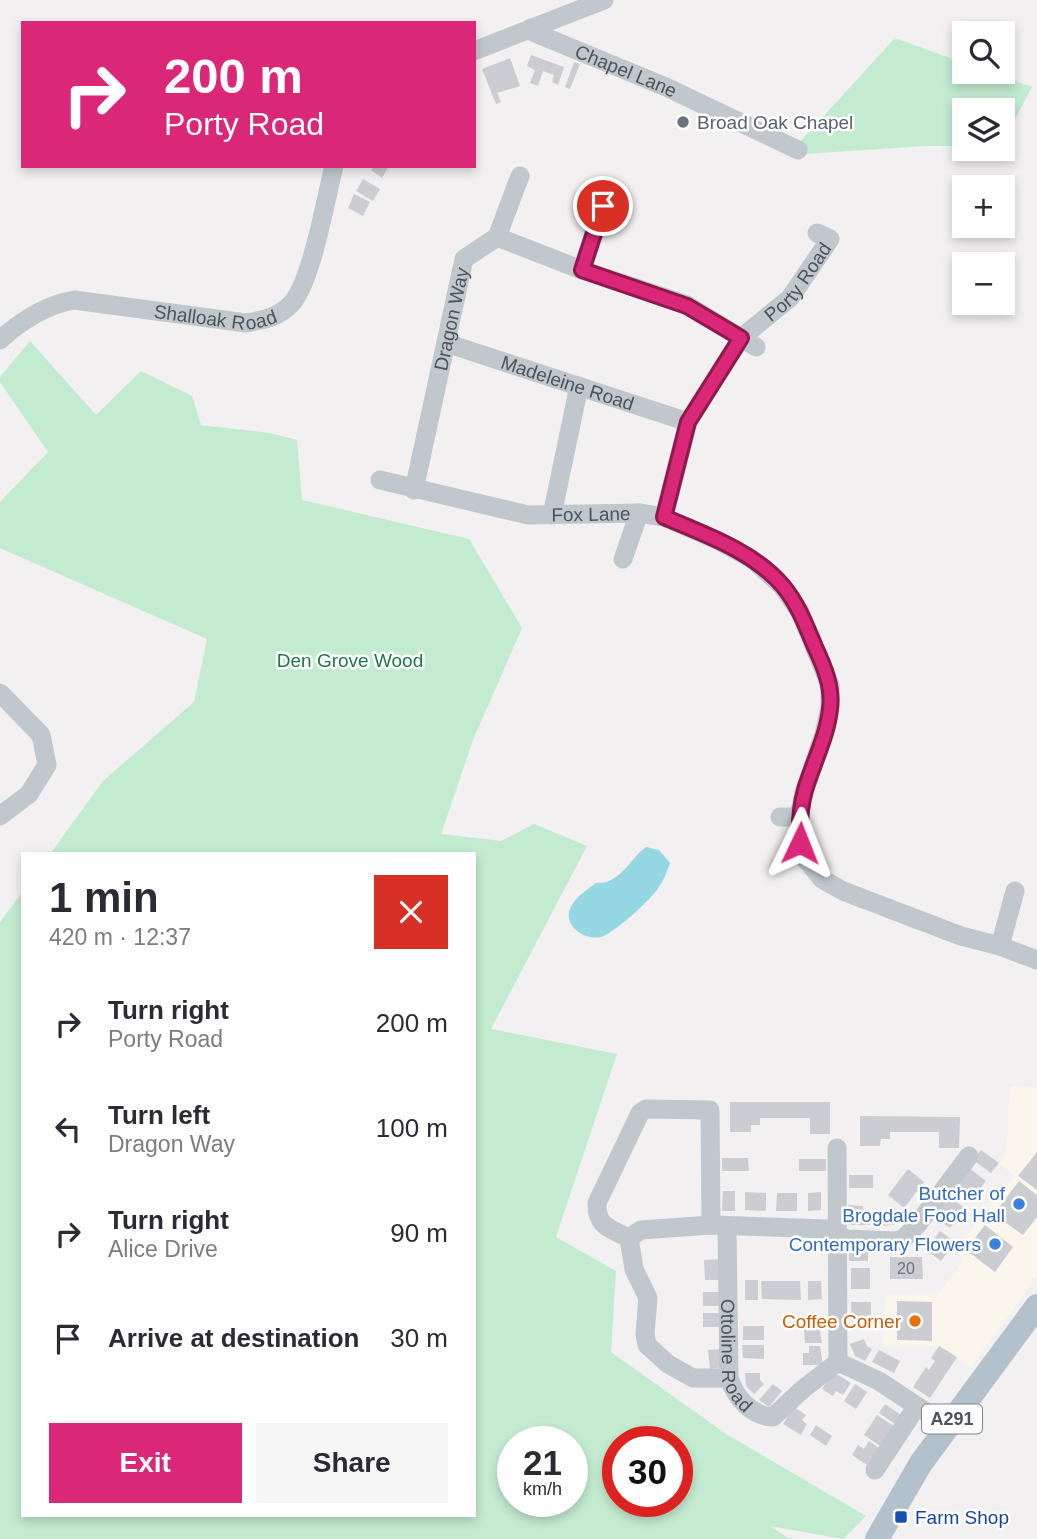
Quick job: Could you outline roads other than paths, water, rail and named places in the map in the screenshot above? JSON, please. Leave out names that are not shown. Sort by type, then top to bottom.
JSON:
[{"type":"main road","name":"A291","points":[[877,1539],[921,1462],[1037,1306]]},
{"type":"street","points":[[476,50],[604,0]]},
{"type":"street","name":"Chapel Lane","points":[[531,28],[535,33],[666,87],[798,150]]},
{"type":"street","name":"Shalloak Road","points":[[0,340],[32,314],[55,303],[75,300],[246,323],[273,318],[292,304],[307,278],[334,168]]},
{"type":"street","points":[[520,176],[497,237],[687,306],[748,343]]},
{"type":"street","points":[[582,270],[603,206]]},
{"type":"street","name":"Porty Road","points":[[664,517],[688,422],[748,343],[790,298],[830,240],[817,233]]},
{"type":"street","name":"Dragon Way","points":[[414,490],[464,259],[497,237]]},
{"type":"street","name":"Madeleine Road","points":[[446,342],[688,422]]},
{"type":"street","points":[[552,515],[579,386]]},
{"type":"street","name":"Fox Lane","points":[[380,480],[528,515],[639,513],[664,517],[718,540],[752,559],[782,586],[800,612],[839,708],[824,734],[813,791],[789,817],[807,861],[822,879],[843,891],[961,936],[1000,946],[1037,960]]},
{"type":"street","points":[[623,559],[639,513]]},
{"type":"street","points":[[0,693],[41,735],[47,765],[29,794],[0,816]]},
{"type":"street","points":[[1000,946],[1015,891]]},
{"type":"street","name":"Ottoline Road","points":[[629,1238],[604,1226],[596,1215],[597,1203],[640,1113],[646,1109],[710,1110],[729,1378],[735,1393],[762,1416],[774,1417],[803,1389],[838,1362]]},
{"type":"street","points":[[837,1148],[838,1362],[879,1381],[947,1426]]},
{"type":"street","points":[[729,1378],[693,1378],[668,1364],[648,1345],[645,1334],[648,1298],[634,1269],[629,1238],[641,1230],[719,1226],[827,1229],[846,1239],[895,1241],[903,1239],[918,1225],[969,1156]]},
{"type":"street","points":[[875,1470],[918,1406]]},
{"type":"water","points":[[646,847],[659,850],[670,863],[655,893],[623,923],[601,937],[587,936],[575,929],[571,924],[569,912],[577,899],[596,883],[604,883],[618,876]]},
{"type":"place","name":"Broad Oak Chapel","points":[[683,122]]},
{"type":"place","name":"Butcher of Brogdale Food Hall","points":[[1019,1204]]},
{"type":"place","name":"Contemporary Flowers","points":[[995,1244]]},
{"type":"place","name":"Coffee Corner","points":[[915,1321]]},
{"type":"place","name":"Farm Shop","points":[[901,1517]]},
{"type":"park label","name":"Den Grove Wood","points":[[350,660]]}]
